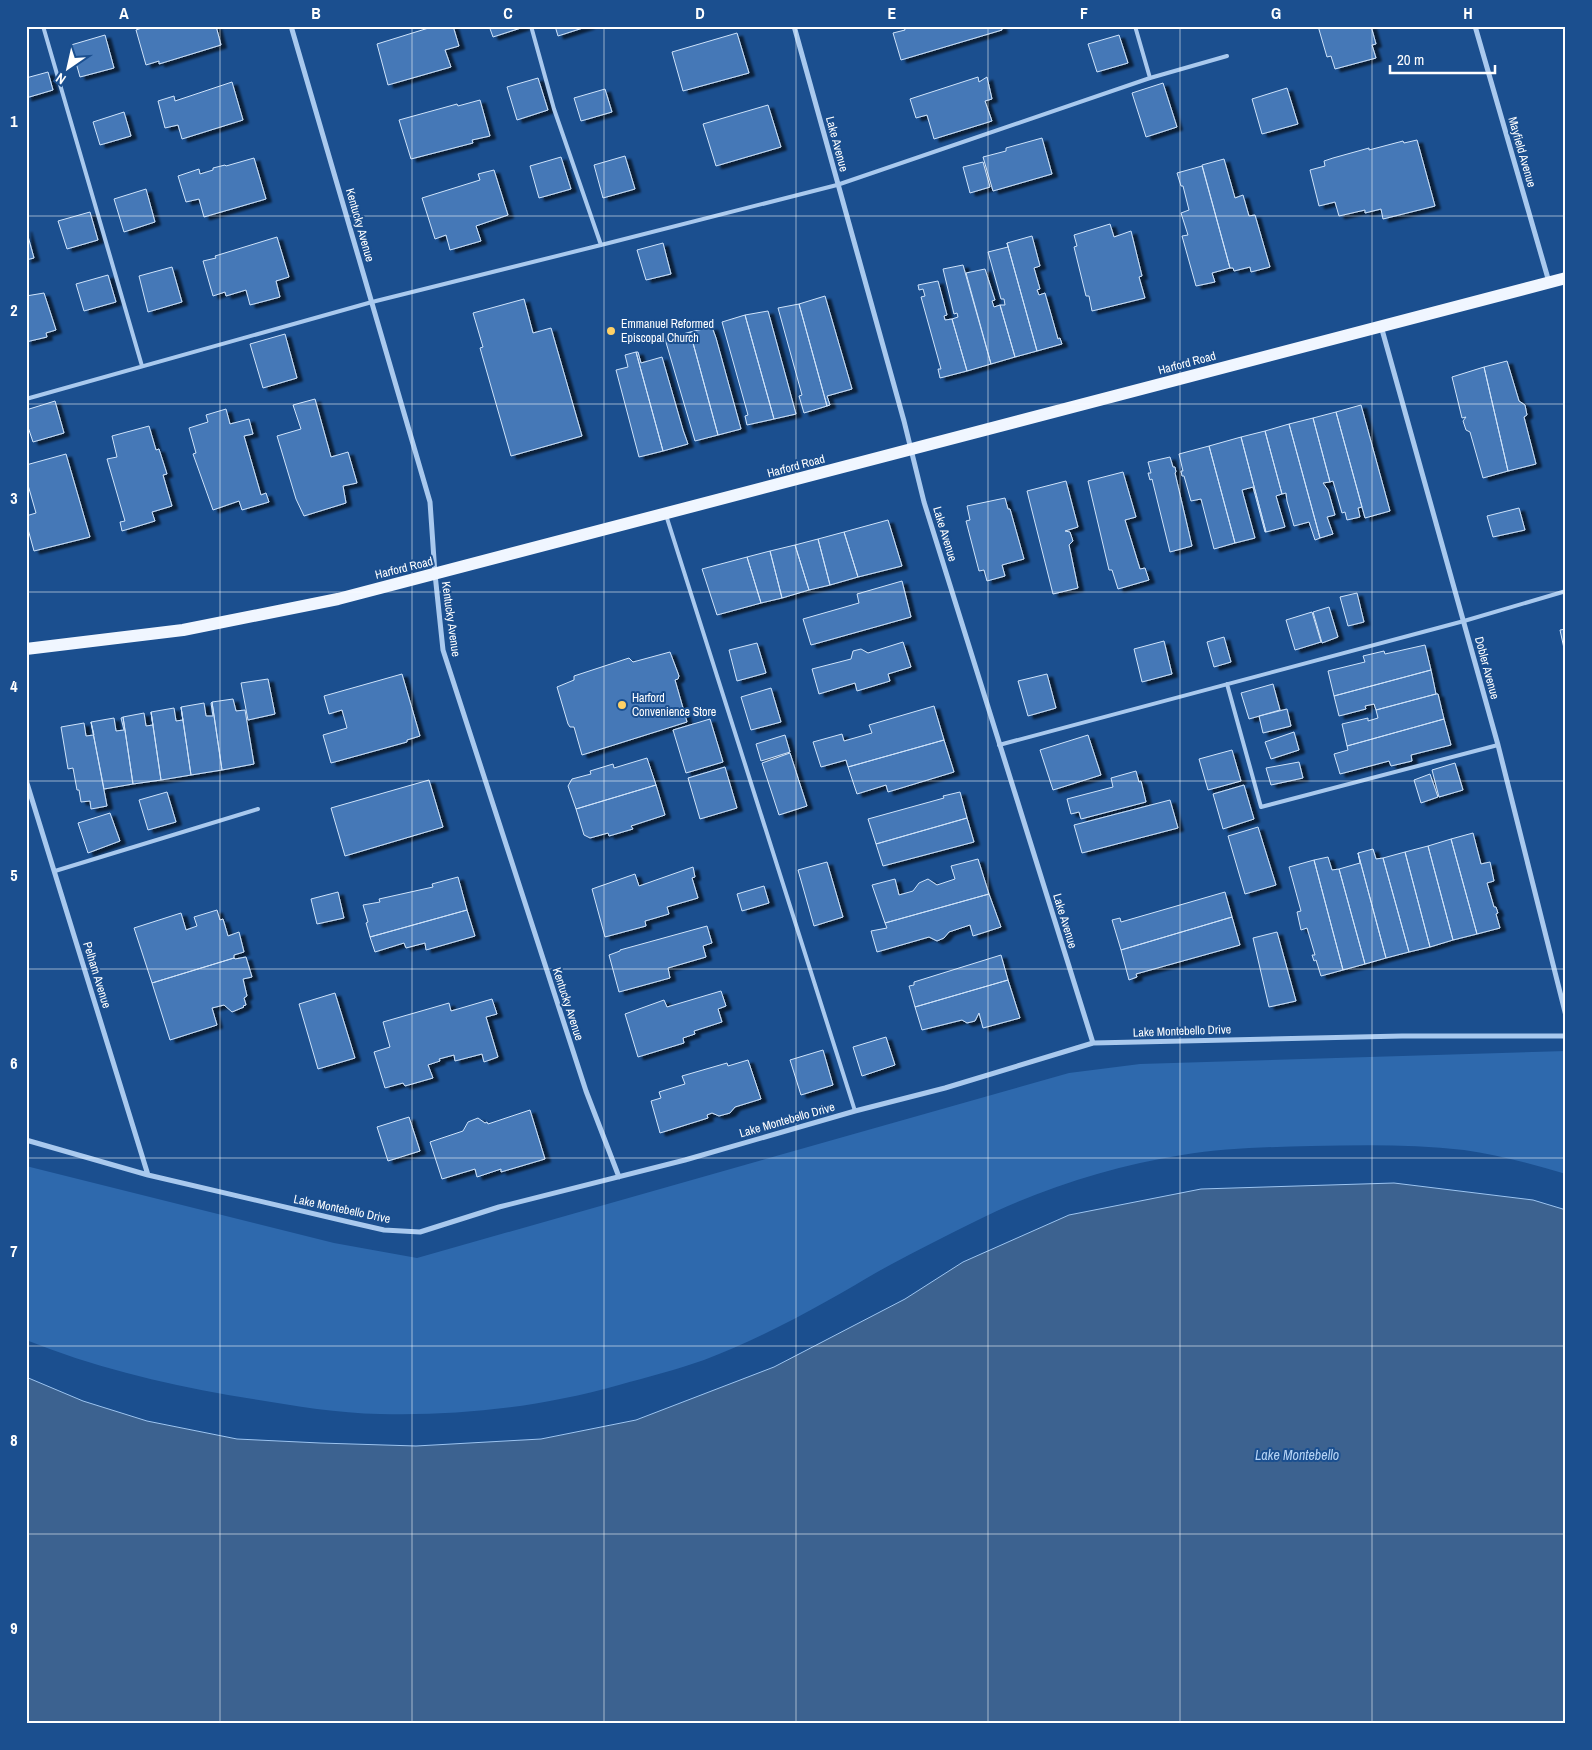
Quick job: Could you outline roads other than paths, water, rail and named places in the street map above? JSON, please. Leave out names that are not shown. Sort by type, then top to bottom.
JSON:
[{"type":"main road","name":"Harford Road","points":[[26,649],[183,630],[338,598],[1566,278]]},
{"type":"street","name":"Kentucky Avenue","points":[[291,26],[430,502],[442,650],[586,1091],[619,1177]]},
{"type":"street","name":"Lake Avenue","points":[[794,26],[864,276],[924,502],[1093,1044]]},
{"type":"street","name":"Mayfield Avenue","points":[[1475,26],[1550,282]]},
{"type":"street","name":"Dobler Avenue","points":[[1381,326],[1498,745],[1566,1016]]},
{"type":"street","name":"Pelham Avenue","points":[[26,780],[148,1175]]},
{"type":"street","name":"Lake Montebello Drive","points":[[26,1140],[148,1175],[349,1222],[384,1230],[420,1232],[499,1207],[685,1160],[855,1111],[946,1088],[1093,1044],[1402,1036],[1566,1036]]},
{"type":"lane","points":[[43,26],[142,366]]},
{"type":"lane","points":[[531,26],[554,108],[601,245]]},
{"type":"lane","points":[[1135,26],[1150,78]]},
{"type":"lane","points":[[26,399],[372,302],[837,185],[1150,78],[1227,56]]},
{"type":"lane","points":[[666,514],[855,1111]]},
{"type":"lane","points":[[999,745],[1464,621],[1566,591]]},
{"type":"lane","points":[[1227,684],[1261,807],[1498,745]]},
{"type":"lane","points":[[55,871],[258,809]]},
{"type":"water","name":"Lake Montebello","points":[[1394,1183],[1533,1200],[1566,1210],[1566,1724],[26,1724],[26,1377],[83,1401],[147,1421],[237,1439],[416,1446],[541,1439],[636,1420],[774,1367],[905,1299],[963,1262],[1069,1215],[1201,1189]]},
{"type":"place","name":"Emmanuel Reformed Episcopal Church","points":[[611,331]]},
{"type":"place","name":"Harford Convenience Store","points":[[622,705]]}]
